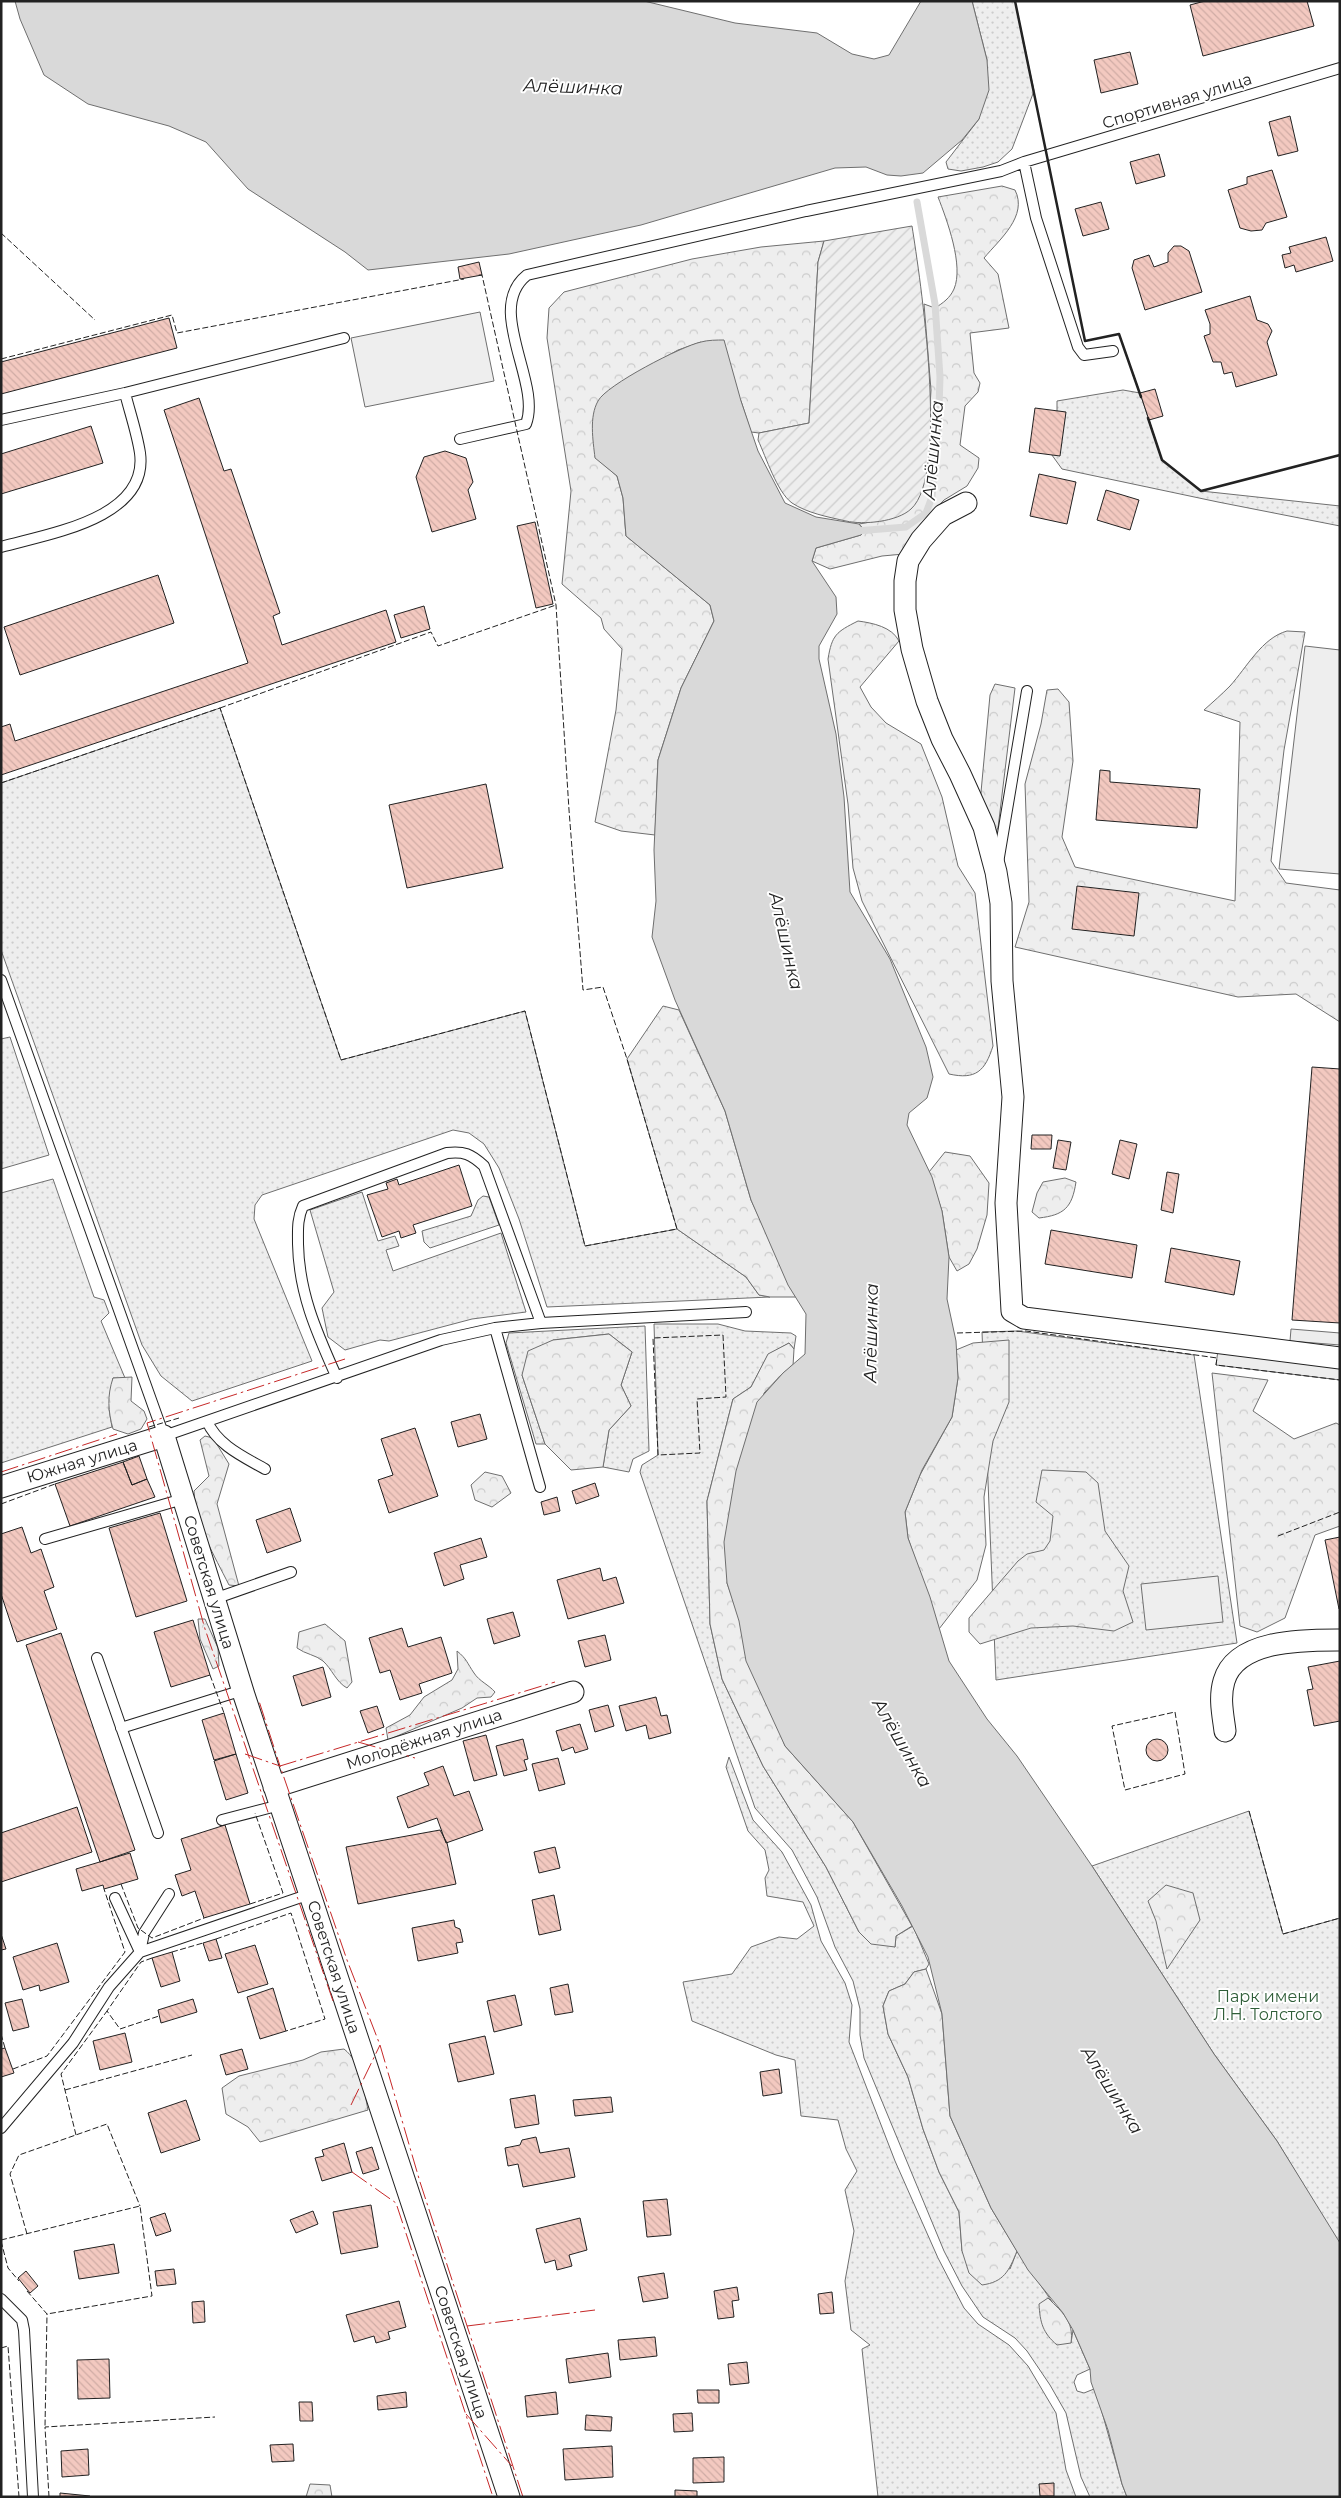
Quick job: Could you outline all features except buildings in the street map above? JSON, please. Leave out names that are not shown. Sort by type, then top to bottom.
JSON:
[{"type":"street","points":[[966,503],[943,515],[921,540],[908,561],[905,581],[905,610],[912,649],[927,701],[942,738],[984,827],[996,872],[1001,903],[1002,981],[1013,1097],[1006,1203],[1012,1311],[1024,1318],[1340,1358]]},
{"type":"street","name":"Южная улица","points":[[1,1487],[164,1436]]},
{"type":"street","name":"Советская улица","points":[[164,1436],[277,1796],[509,2497]]},
{"type":"street","points":[[1225,1731],[1221,1699],[1224,1681],[1232,1664],[1252,1651],[1278,1644],[1340,1640]]},
{"type":"street","name":"Молодёжная улица","points":[[277,1796],[573,1692]]},
{"type":"lane","name":"Спортивная улица","points":[[460,440],[526,424],[530,405],[512,322],[514,292],[519,282],[527,275],[806,211],[1001,171],[1024,162],[1340,68]]},
{"type":"lane","points":[[1024,162],[1036,218],[1078,347],[1084,355],[1096,355],[1113,351]]},
{"type":"lane","points":[[1,420],[125,393],[344,338]]},
{"type":"lane","points":[[1,547],[90,521],[117,506],[136,484],[140,454],[125,393]]},
{"type":"lane","points":[[996,872],[1028,691]]},
{"type":"lane","points":[[1,980],[164,1436],[336,1378],[441,1340],[495,1328],[746,1312]]},
{"type":"lane","points":[[336,1378],[313,1323],[302,1290],[298,1217],[302,1206],[447,1153],[462,1151],[473,1155],[484,1166],[541,1324]]},
{"type":"lane","points":[[495,1328],[540,1487]]},
{"type":"lane","points":[[207,1421],[210,1428],[226,1445],[265,1469]]},
{"type":"lane","points":[[45,1539],[183,1499]]},
{"type":"lane","points":[[214,1599],[291,1572]]},
{"type":"lane","points":[[97,1658],[158,1833]]},
{"type":"lane","points":[[121,1728],[243,1690]]},
{"type":"lane","points":[[222,1820],[277,1796]]},
{"type":"lane","points":[[140,1952],[144,1933],[170,1894]]},
{"type":"lane","points":[[1,2128],[73,2043],[109,1986],[140,1952],[310,1894]]},
{"type":"lane","points":[[115,1898],[140,1952]]},
{"type":"lane","points":[[1,2299],[22,2320],[24,2330],[33,2497]]},
{"type":"green space","points":[[972,1],[1015,1],[1034,91],[1012,149],[998,162],[961,171],[948,169],[946,162],[979,119],[987,60]]},
{"type":"green space","points":[[1002,186],[1015,190],[1018,209],[1010,227],[984,258],[998,274],[1009,328],[970,333],[974,373],[980,383],[978,392],[965,406],[960,445],[979,458],[978,468],[967,486],[944,500],[920,525],[904,554],[882,556],[830,569],[812,561],[816,548],[861,535],[864,530],[859,524],[888,519],[921,490],[927,456],[931,390],[924,304],[935,308],[943,302],[954,289],[957,279],[956,256],[953,243],[938,197]]},
{"type":"green space","points":[[912,226],[921,287],[931,418],[929,457],[923,489],[911,509],[889,520],[853,522],[811,512],[792,503],[781,491],[758,440],[759,433],[809,423],[818,262],[824,241]]},
{"type":"green space","points":[[824,241],[818,262],[809,423],[759,433],[751,432],[741,401],[701,342],[678,350],[628,378],[595,457],[617,476],[623,498],[626,536],[710,605],[714,621],[681,688],[658,760],[655,835],[621,831],[595,822],[616,710],[622,649],[604,629],[601,618],[562,584],[571,491],[547,338],[549,308],[564,292],[692,259],[761,247]]},
{"type":"green space","points":[[480,312],[494,381],[365,407],[351,338]]},
{"type":"green space","points":[[1123,390],[1140,393],[1162,460],[1201,491],[1340,506],[1340,526],[1062,469],[1049,451],[1057,421],[1057,401]]},
{"type":"green space","points":[[858,621],[887,629],[899,641],[860,687],[871,707],[886,723],[921,744],[942,797],[958,866],[975,893],[993,1046],[983,1067],[978,1072],[966,1076],[949,1074],[862,901],[853,868],[848,804],[828,659],[831,644],[836,635]]},
{"type":"green space","points":[[1287,631],[1305,632],[1284,750],[1271,861],[1286,883],[1340,890],[1340,1022],[1296,994],[1238,997],[1015,947],[1029,902],[1025,784],[1041,724],[1047,690],[1058,689],[1069,702],[1073,761],[1062,837],[1075,867],[1235,901],[1240,722],[1204,710],[1230,686],[1262,646]]},
{"type":"green space","points":[[1305,646],[1340,650],[1340,874],[1279,869]]},
{"type":"green space","points":[[995,684],[1015,688],[998,828],[993,835],[980,803],[990,695]]},
{"type":"green space","points":[[220,708],[341,1060],[525,1011],[585,1246],[677,1229],[746,1277],[759,1295],[770,1297],[547,1307],[519,1219],[499,1168],[484,1144],[469,1133],[453,1130],[262,1195],[255,1205],[254,1219],[312,1361],[192,1401],[161,1376],[142,1345],[1,950],[1,783]]},
{"type":"green space","points":[[663,1006],[679,1010],[725,1111],[751,1200],[796,1297],[759,1295],[746,1277],[677,1229],[627,1059]]},
{"type":"green space","points":[[10,1037],[49,1155],[1,1169],[1,1039]]},
{"type":"green space","points":[[945,1152],[970,1156],[989,1183],[987,1215],[977,1249],[969,1264],[957,1271],[949,1257],[942,1211],[929,1172]]},
{"type":"green space","points":[[1065,1178],[1076,1182],[1069,1204],[1055,1215],[1039,1218],[1032,1212],[1037,1193],[1043,1182]]},
{"type":"green space","points":[[53,1179],[94,1297],[104,1300],[109,1313],[101,1321],[125,1378],[113,1378],[109,1409],[112,1427],[1,1463],[1,1193]]},
{"type":"green space","points":[[362,1192],[378,1241],[395,1236],[399,1246],[386,1250],[393,1271],[501,1233],[526,1312],[472,1319],[389,1341],[380,1340],[345,1350],[328,1337],[322,1308],[334,1292],[310,1210]]},
{"type":"green space","points":[[483,1196],[489,1197],[499,1225],[430,1248],[424,1242],[422,1231],[471,1216],[478,1200]]},
{"type":"green space","points":[[654,1324],[718,1324],[745,1331],[791,1333],[796,1336],[794,1349],[789,1343],[768,1355],[751,1387],[733,1399],[707,1501],[710,1624],[722,1679],[763,1766],[826,1867],[859,1932],[895,1947],[896,1936],[913,1926],[929,1964],[926,1969],[914,1972],[905,1984],[889,1991],[883,2006],[888,2034],[908,2077],[923,2129],[939,2172],[959,2212],[962,2251],[1010,2269],[1017,2251],[1055,2306],[1071,2343],[1073,2330],[1090,2369],[1077,2375],[1074,2382],[1077,2391],[1084,2393],[1094,2389],[1097,2394],[1127,2497],[1090,2497],[1081,2477],[1066,2413],[1050,2385],[1027,2351],[1015,2338],[983,2317],[962,2286],[944,2251],[864,2058],[860,2035],[860,2009],[853,1981],[835,1947],[817,1897],[792,1850],[755,1808],[640,1472],[642,1465],[658,1455]]},
{"type":"green space","points":[[645,1326],[649,1451],[633,1459],[629,1472],[603,1467],[609,1430],[631,1406],[621,1385],[632,1352],[609,1334],[553,1340],[522,1375],[545,1444],[536,1444],[506,1343],[509,1333]]},
{"type":"green space","points":[[1017,1331],[1194,1355],[1237,1643],[996,1680],[982,1332]]},
{"type":"green space","points":[[609,1334],[632,1352],[621,1385],[631,1406],[609,1430],[603,1467],[571,1470],[545,1444],[522,1375],[528,1351],[553,1340]]},
{"type":"green space","points":[[1009,1340],[1009,1402],[993,1441],[984,1497],[986,1545],[977,1580],[939,1629],[908,1538],[905,1512],[920,1475],[952,1417],[958,1378],[956,1350],[973,1343]]},
{"type":"green space","points":[[789,1343],[794,1349],[793,1366],[783,1373],[764,1393],[727,1583],[785,1746],[853,1822],[912,1926],[896,1936],[895,1947],[871,1944],[859,1932],[826,1867],[763,1766],[722,1679],[710,1624],[707,1501],[733,1399],[751,1387],[768,1354]]},
{"type":"green space","points":[[1212,1373],[1268,1380],[1253,1411],[1294,1439],[1336,1423],[1340,1425],[1340,1526],[1315,1535],[1285,1618],[1257,1632],[1240,1626]]},
{"type":"green space","points":[[132,1377],[131,1401],[144,1411],[147,1419],[141,1429],[128,1434],[113,1429],[109,1410],[109,1397],[113,1378]]},
{"type":"green space","points":[[205,1436],[213,1438],[229,1464],[217,1504],[239,1586],[229,1585],[207,1540],[195,1504],[194,1491],[209,1476],[200,1440]]},
{"type":"green space","points":[[1042,1470],[1086,1472],[1098,1483],[1105,1531],[1129,1566],[1123,1591],[1133,1622],[1114,1631],[1073,1626],[1031,1628],[980,1644],[969,1632],[969,1618],[1018,1561],[1027,1554],[1044,1550],[1050,1541],[1053,1516],[1036,1502]]},
{"type":"green space","points":[[485,1472],[502,1476],[511,1493],[492,1507],[475,1500],[471,1485]]},
{"type":"green space","points":[[1218,1576],[1223,1622],[1146,1630],[1141,1584]]},
{"type":"green space","points":[[198,1619],[205,1619],[218,1648],[219,1666],[213,1669],[200,1639]]},
{"type":"green space","points":[[325,1624],[345,1641],[352,1682],[347,1688],[323,1661],[297,1648],[299,1632]]},
{"type":"green space","points":[[457,1651],[465,1659],[476,1676],[495,1692],[491,1697],[477,1698],[462,1708],[388,1740],[386,1728],[410,1715],[424,1697],[452,1680],[458,1669]]},
{"type":"green space","points":[[729,1757],[753,1820],[782,1852],[811,1905],[821,1941],[845,1983],[852,2005],[849,2042],[895,2161],[938,2258],[964,2308],[978,2324],[1009,2345],[1028,2366],[1056,2413],[1066,2470],[1076,2497],[878,2497],[862,2349],[870,2345],[851,2330],[845,2281],[854,2231],[845,2190],[857,2171],[846,2149],[838,2120],[801,2116],[795,2060],[776,2055],[692,2021],[683,1982],[732,1974],[751,1947],[779,1937],[797,1939],[814,1926],[803,1902],[767,1896],[765,1878],[769,1870],[765,1850],[748,1831],[726,1767]]},
{"type":"green space","name":"Парк имени Л.Н. Толстого","points":[[1249,1811],[1283,1934],[1340,1918],[1340,2245],[1277,2141],[1214,2054],[1092,1866]]},
{"type":"green space","points":[[1166,1885],[1193,1893],[1200,1920],[1167,1969],[1156,1921],[1148,1901]]},
{"type":"green space","points":[[926,1969],[942,2014],[950,2116],[991,2208],[1017,2251],[1008,2270],[1001,2278],[982,2285],[969,2273],[962,2251],[959,2212],[939,2172],[923,2129],[908,2077],[888,2034],[883,2006],[889,1991],[905,1984],[914,1972]]},
{"type":"green space","points":[[344,2049],[358,2069],[368,2110],[260,2142],[248,2127],[226,2114],[222,2088],[239,2076],[303,2060],[321,2052]]},
{"type":"green space","points":[[1048,2298],[1063,2313],[1069,2323],[1071,2343],[1057,2345],[1045,2332],[1041,2322],[1039,2304]]},
{"type":"green space","points":[[310,2484],[330,2485],[332,2497],[306,2497]]},
{"type":"shaded area","points":[[1291,1329],[1340,1333],[1340,1345],[1290,1341]]},
{"type":"shaded area","points":[[1218,1350],[1340,1365],[1340,1380],[1216,1365]]},
{"type":"water","points":[[15,1],[644,1],[735,23],[817,33],[852,54],[874,59],[889,55],[921,1],[972,1],[987,60],[989,90],[979,119],[962,140],[923,173],[901,176],[887,175],[866,167],[835,168],[641,225],[509,254],[368,270],[345,252],[248,189],[206,142],[169,126],[88,104],[44,75],[20,19]]},
{"type":"water","points":[[724,340],[741,401],[758,451],[785,503],[816,517],[859,524],[864,530],[861,535],[816,548],[812,561],[836,597],[837,614],[819,646],[819,659],[836,734],[844,797],[850,892],[890,959],[926,1047],[933,1077],[927,1098],[909,1113],[907,1125],[932,1177],[942,1211],[949,1257],[947,1299],[956,1341],[958,1378],[952,1417],[922,1470],[905,1512],[908,1538],[930,1597],[949,1661],[987,1719],[1017,1756],[1092,1866],[1214,2054],[1277,2141],[1340,2243],[1340,2497],[1127,2497],[1108,2430],[1091,2382],[1090,2369],[1073,2330],[1063,2313],[1028,2270],[991,2208],[950,2116],[942,2014],[928,1957],[902,1906],[853,1822],[785,1746],[746,1661],[739,1621],[727,1583],[724,1542],[736,1471],[757,1402],[783,1373],[805,1354],[806,1314],[788,1285],[751,1200],[725,1111],[675,1000],[652,937],[656,901],[654,850],[658,760],[681,688],[714,621],[710,605],[626,536],[623,498],[617,476],[595,458],[592,429],[593,414],[598,401],[604,394],[629,376],[691,345],[707,341]]},
{"type":"waterway","name":"Алёшинка","points":[[856,531],[906,527],[926,513],[932,497],[938,438],[940,377],[935,304],[917,202]]},
{"type":"fence","points":[[1015,1],[1085,341],[1119,334],[1141,396]]},
{"type":"fence","points":[[1,233],[95,320]]},
{"type":"fence","points":[[1,783],[220,708],[341,1060],[525,1011],[585,1246],[677,1229],[627,1059],[603,987],[583,990],[556,605],[482,275],[478,275]]},
{"type":"fence","points":[[1,359],[172,315],[177,333],[464,279]]},
{"type":"fence","points":[[1148,417],[1162,460],[1201,491],[1340,455]]},
{"type":"fence","points":[[220,708],[431,632],[438,646],[556,605]]},
{"type":"fence","points":[[957,1333],[1026,1331],[1217,1358],[1216,1365],[1340,1380]]},
{"type":"fence","points":[[723,1335],[726,1397],[697,1399],[700,1453],[658,1455],[653,1338],[723,1335]]},
{"type":"fence","points":[[149,1427],[179,1418]]},
{"type":"fence","points":[[1,1504],[55,1484]]},
{"type":"fence","points":[[1278,1536],[1340,1512]]},
{"type":"fence","points":[[210,1675],[224,1713]]},
{"type":"fence","points":[[1175,1712],[1185,1774],[1125,1790],[1112,1726],[1175,1712]]},
{"type":"fence","points":[[1249,1811],[1283,1934],[1340,1918]]},
{"type":"fence","points":[[250,1904],[283,1893],[255,1813]]},
{"type":"fence","points":[[121,1884],[138,1928],[152,1938],[204,1918]]},
{"type":"fence","points":[[13,2069],[47,2056],[125,1952],[104,1889]]},
{"type":"fence","points":[[216,1939],[291,1913],[325,2019],[286,2031]]},
{"type":"fence","points":[[172,1952],[203,1943]]},
{"type":"fence","points":[[152,1958],[141,1962],[107,2011],[120,2029],[159,2016]]},
{"type":"fence","points":[[76,2135],[61,2074],[107,2011]]},
{"type":"fence","points":[[1,2034],[5,2048]]},
{"type":"fence","points":[[65,2090],[192,2055]]},
{"type":"fence","points":[[27,2234],[10,2174],[19,2155],[107,2124],[140,2206]]},
{"type":"fence","points":[[1,2240],[140,2206],[152,2296],[47,2314]]},
{"type":"fence","points":[[1,2241],[8,2268],[19,2281]]},
{"type":"fence","points":[[27,2291],[47,2314],[45,2427]]},
{"type":"fence","points":[[1,2348],[8,2346],[19,2497]]},
{"type":"fence","points":[[49,2497],[45,2427],[215,2417]]},
{"type":"wall","points":[[1015,1],[1085,341],[1119,334],[1141,397]]},
{"type":"wall","points":[[1148,418],[1162,460],[1201,491],[1340,455]]},
{"type":"power","points":[[333,2001],[205,1629],[147,1423],[345,1359]]},
{"type":"power","points":[[1,1472],[117,1434]]},
{"type":"power","points":[[523,2497],[420,2182],[380,2045],[347,1960],[280,1766],[555,1682]]},
{"type":"power","points":[[245,1754],[280,1766],[259,1701]]},
{"type":"power","points":[[358,1742],[415,1758]]},
{"type":"power","points":[[351,2105],[380,2045]]},
{"type":"power","points":[[352,2172],[396,2203],[493,2497]]},
{"type":"power","points":[[467,2326],[595,2310]]},
{"type":"power","points":[[466,2414],[512,2466]]}]
